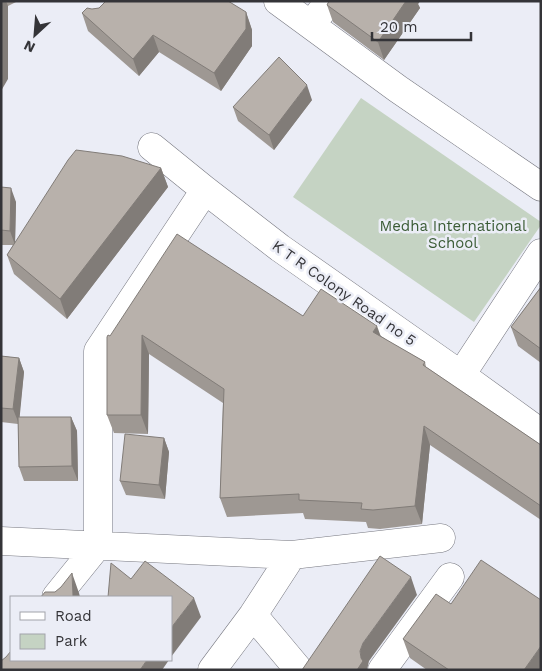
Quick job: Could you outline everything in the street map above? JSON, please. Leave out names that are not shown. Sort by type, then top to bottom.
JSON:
[{"type":"street","points":[[278,1],[398,89],[541,187]]},
{"type":"street","points":[[311,25],[329,1]]},
{"type":"street","name":"K T R Colony Road no 5","points":[[152,147],[280,248],[541,433]]},
{"type":"street","points":[[57,596],[98,545],[98,351],[205,190]]},
{"type":"street","points":[[461,375],[541,253]]},
{"type":"street","points":[[1,541],[292,555],[441,538]]},
{"type":"street","points":[[212,670],[253,615],[292,555]]},
{"type":"street","points":[[382,670],[450,578]]},
{"type":"street","points":[[253,615],[299,670]]},
{"type":"green space","name":"Medha International School","points":[[361,98],[541,222],[541,225],[474,322],[293,197]]},
{"type":"building","points":[[106,1],[228,1],[246,12],[246,29],[214,73],[153,35],[133,59],[82,13],[87,8],[99,8]]},
{"type":"building","points":[[329,1],[406,1],[378,42],[327,5]]},
{"type":"building","points":[[279,57],[307,85],[269,135],[233,107]]},
{"type":"building","points":[[76,150],[122,156],[161,168],[60,299],[7,255]]},
{"type":"building","points":[[1,187],[11,188],[10,231],[1,230]]},
{"type":"building","points":[[177,234],[303,316],[321,289],[377,326],[373,332],[425,362],[423,365],[541,445],[541,506],[424,426],[415,506],[373,510],[361,509],[362,503],[299,500],[299,494],[220,498],[224,389],[142,335],[141,415],[107,415],[107,337],[108,335],[110,336]]},
{"type":"building","points":[[541,287],[541,349],[511,327]]},
{"type":"building","points":[[1,356],[19,358],[13,409],[1,408]]},
{"type":"building","points":[[18,417],[71,417],[72,466],[19,467]]},
{"type":"building","points":[[125,434],[164,438],[159,485],[120,481]]},
{"type":"building","points":[[380,556],[411,577],[363,643],[360,651],[363,661],[357,670],[302,670]]},
{"type":"building","points":[[481,560],[541,600],[541,646],[524,670],[449,670],[403,639],[436,594],[451,604]]},
{"type":"building","points":[[145,561],[194,598],[172,627],[172,596],[108,596],[111,563],[131,579]]},
{"type":"building","points":[[72,573],[73,596],[42,596],[45,592],[55,592]]},
{"type":"building","points":[[10,652],[10,661],[146,661],[140,670],[1,670],[1,661]]}]
